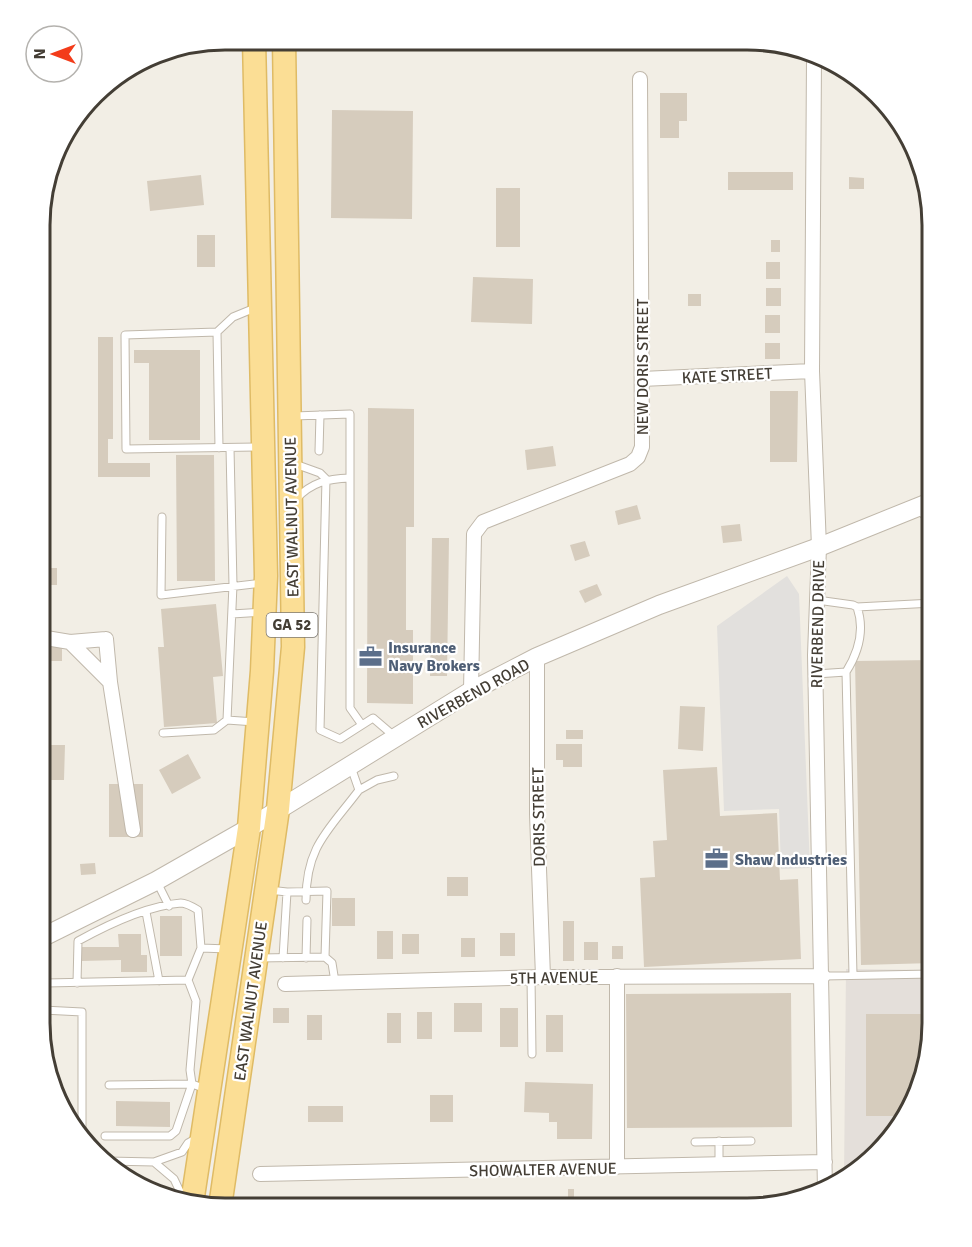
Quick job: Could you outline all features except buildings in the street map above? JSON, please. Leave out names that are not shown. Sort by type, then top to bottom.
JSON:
[{"type":"main road","points":[[254,50],[284,50]]},
{"type":"main road","name":"EAST WALNUT AVENUE","points":[[193,1194],[202,1135],[200,1087],[230,949],[249,828],[264,612],[263,447],[254,50]]},
{"type":"main road","name":"EAST WALNUT AVENUE","points":[[221,1197],[256,958],[277,891],[278,809],[293,647],[284,50]]},
{"type":"street","name":"RIVERBEND DRIVE","points":[[814,63],[812,371],[819,547],[815,674],[823,976],[825,1179]]},
{"type":"street","name":"NEW DORIS STREET","points":[[471,691],[474,534],[483,522],[630,464],[638,457],[642,447],[640,79]]},
{"type":"street","name":"KATE STREET","points":[[642,379],[812,371]]},
{"type":"street","name":"RIVERBEND ROAD","points":[[50,935],[110,913],[156,881],[249,828],[471,691],[537,657],[659,605],[819,547],[922,505]]},
{"type":"street","points":[[50,639],[70,642],[106,639]]},
{"type":"street","points":[[88,660],[106,639]]},
{"type":"street","points":[[106,639],[110,682],[133,830]]},
{"type":"street","points":[[70,642],[110,682]]},
{"type":"street","name":"DORIS STREET","points":[[537,657],[537,977]]},
{"type":"street","points":[[616,1167],[617,976]]},
{"type":"street","name":"5TH AVENUE","points":[[285,984],[537,977],[823,976]]},
{"type":"street","name":"SHOWALTER AVENUE","points":[[260,1174],[825,1162]]},
{"type":"lane","points":[[260,306],[233,317],[217,332],[124,335],[126,448],[263,447]]},
{"type":"lane","points":[[217,332],[219,448]]},
{"type":"lane","points":[[289,416],[350,414],[350,708],[362,725]]},
{"type":"lane","points":[[320,415],[320,451]]},
{"type":"lane","points":[[227,720],[233,585],[230,448]]},
{"type":"lane","points":[[290,461],[320,473],[326,480],[320,730],[340,739],[373,718],[396,737]]},
{"type":"lane","points":[[291,504],[308,487],[326,480],[350,478]]},
{"type":"lane","points":[[162,517],[161,595],[265,583]]},
{"type":"lane","points":[[817,600],[857,607],[922,604]]},
{"type":"lane","points":[[854,975],[846,672],[858,652],[860,616],[857,607]]},
{"type":"lane","points":[[232,614],[264,612]]},
{"type":"lane","points":[[815,674],[846,672]]},
{"type":"lane","points":[[163,733],[214,730],[227,720],[258,723]]},
{"type":"lane","points":[[351,765],[359,790]]},
{"type":"lane","points":[[306,900],[308,871],[316,845],[359,790],[377,780],[394,776]]},
{"type":"lane","points":[[156,881],[169,906]]},
{"type":"lane","points":[[283,958],[277,891],[327,891],[325,957]]},
{"type":"lane","points":[[77,983],[78,941],[110,913],[146,912],[183,903],[198,910],[201,948],[188,980],[196,1001],[190,1070],[200,1087]]},
{"type":"lane","points":[[146,912],[159,981]]},
{"type":"lane","points":[[306,920],[306,958]]},
{"type":"lane","points":[[201,948],[230,949]]},
{"type":"lane","points":[[256,958],[325,957],[332,963],[335,982]]},
{"type":"lane","points":[[823,976],[922,974]]},
{"type":"lane","points":[[531,1054],[537,977]]},
{"type":"lane","points":[[50,983],[188,980]]},
{"type":"lane","points":[[50,1010],[82,1012],[82,1123]]},
{"type":"lane","points":[[109,1085],[200,1087]]},
{"type":"lane","points":[[105,1136],[170,1136],[176,1131],[200,1087]]},
{"type":"lane","points":[[119,1162],[154,1162],[182,1152],[188,1143],[202,1135]]},
{"type":"lane","points":[[719,1141],[719,1165]]},
{"type":"lane","points":[[695,1142],[751,1141]]},
{"type":"lane","points":[[154,1162],[174,1179],[180,1191]]},
{"type":"shaded area","points":[[787,576],[799,594],[810,868],[781,869],[779,809],[724,811],[717,626]]},
{"type":"shaded area","points":[[846,969],[922,970],[922,1034],[913,1079],[893,1120],[863,1154],[844,1168]]},
{"type":"place","name":"Insurance Navy Brokers","points":[[370,656]]},
{"type":"place","name":"Shaw Industries","points":[[717,859]]}]
